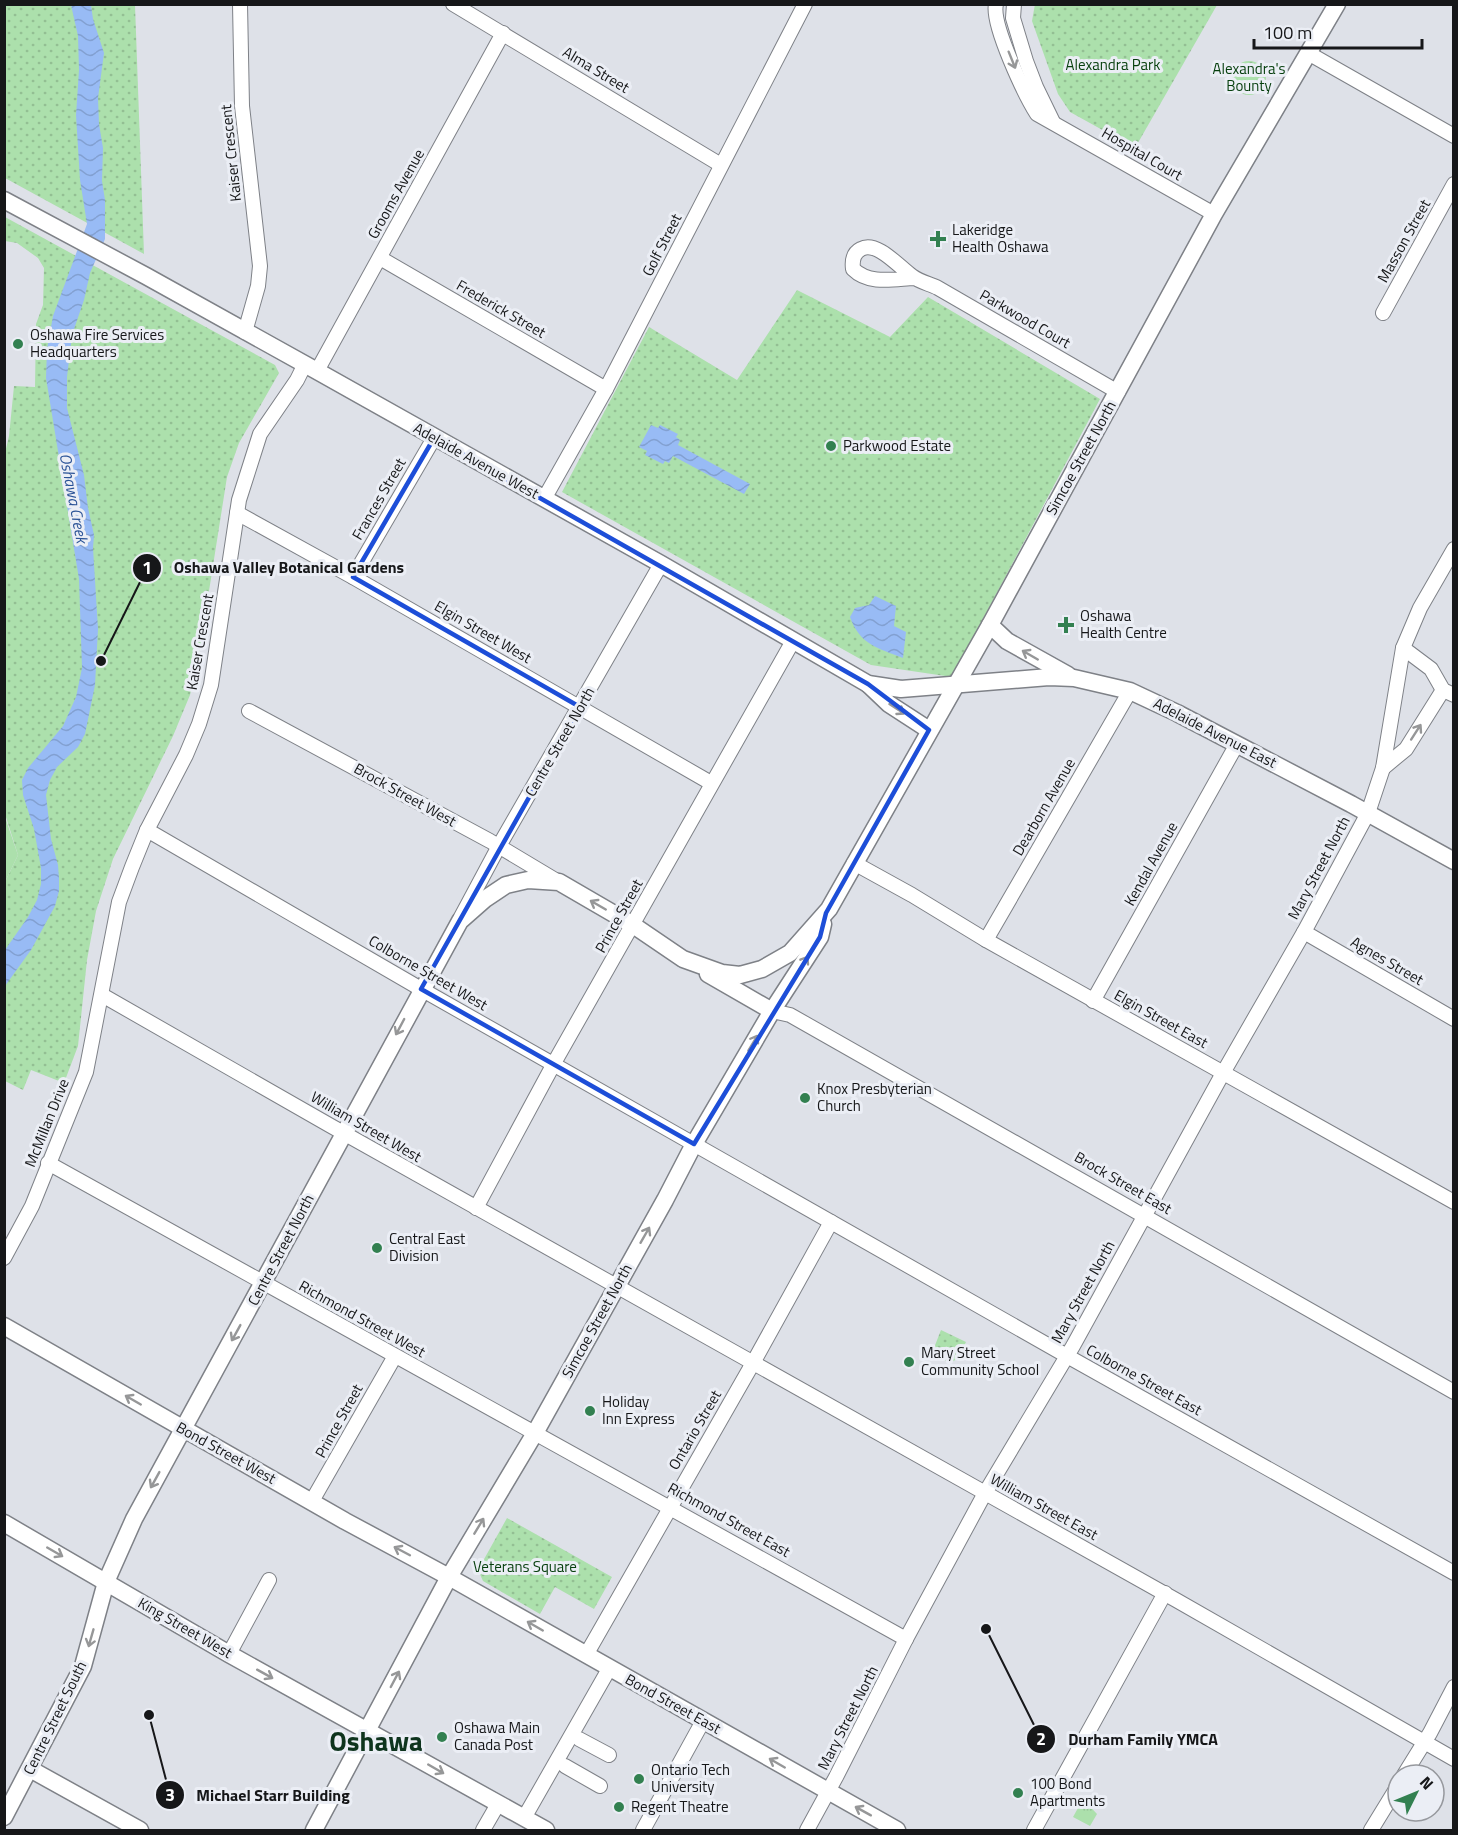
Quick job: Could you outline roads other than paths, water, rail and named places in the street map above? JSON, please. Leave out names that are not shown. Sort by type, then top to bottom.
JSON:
[{"type":"main road","name":"Simcoe Street North","points":[[762,969],[790,953],[826,913],[929,730],[957,685],[1214,214],[1337,4]]},
{"type":"main road","name":"Adelaide Avenue West","points":[[4,200],[147,276],[661,564],[868,684],[901,689],[957,685]]},
{"type":"main road","points":[[990,625],[1008,641],[1074,678]]},
{"type":"main road","name":"Adelaide Avenue East","points":[[957,685],[1048,677],[1074,678],[1130,691],[1237,744],[1454,861]]},
{"type":"main road","points":[[868,684],[889,704],[929,730]]},
{"type":"main road","name":"Brock Street West","points":[[506,885],[528,880],[559,882],[633,925],[683,958],[722,973],[740,975],[762,969]]},
{"type":"main road","name":"Centre Street North","points":[[106,1582],[134,1519],[459,921],[484,898],[506,885]]},
{"type":"main road","name":"Simcoe Street North","points":[[314,1830],[449,1577],[535,1433],[694,1144],[772,1011],[819,937],[826,913]]},
{"type":"main road","points":[[683,958],[718,981],[772,1011]]},
{"type":"main road","name":"Bond Street West","points":[[4,1326],[312,1502],[449,1577]]},
{"type":"main road","name":"King Street West","points":[[4,1523],[229,1654],[546,1830]]},
{"type":"main road","name":"Bond Street East","points":[[449,1577],[897,1830]]},
{"type":"main road","name":"Centre Street South","points":[[4,1817],[83,1666],[106,1582]]},
{"type":"main road","points":[[30,1769],[140,1830]]},
{"type":"street","name":"Kaiser Crescent","points":[[240,4],[242,106],[260,266],[258,285],[245,332]]},
{"type":"street","name":"Alma Street","points":[[453,4],[721,165]]},
{"type":"street","name":"Golf Street","points":[[544,499],[606,389],[805,4]]},
{"type":"street","name":"Hospital Court","points":[[996,4],[998,25],[1025,95],[1037,114],[1214,214]]},
{"type":"street","points":[[1014,4],[1013,18],[1026,61],[1053,122]]},
{"type":"street","name":"Grooms Avenue","points":[[311,368],[380,258],[503,33]]},
{"type":"street","points":[[1308,53],[1454,136]]},
{"type":"street","name":"Masson Street","points":[[1383,313],[1454,184]]},
{"type":"street","name":"Frederick Street","points":[[380,258],[606,389]]},
{"type":"street","name":"Parkwood Court","points":[[914,278],[939,288],[1118,392]]},
{"type":"street","name":"Kaiser Crescent","points":[[102,995],[119,902],[147,830],[199,724],[211,685],[239,500],[260,434],[297,380],[311,368]]},
{"type":"street","name":"Frances Street","points":[[353,577],[434,438]]},
{"type":"street","name":"Elgin Street West","points":[[237,513],[353,577],[711,783]]},
{"type":"street","name":"Mary Street North","points":[[807,1830],[985,1493],[1066,1356],[1304,932],[1368,813],[1383,768],[1403,648],[1420,609],[1454,549]]},
{"type":"street","name":"Centre Street North","points":[[459,921],[499,846],[661,564]]},
{"type":"street","name":"Prince Street","points":[[476,1208],[554,1063],[793,641]]},
{"type":"street","points":[[1383,768],[1406,748],[1448,693],[1431,669],[1403,648]]},
{"type":"street","name":"Dearborn Avenue","points":[[986,940],[1130,691]]},
{"type":"street","name":"Brock Street West","points":[[249,711],[499,846],[559,882]]},
{"type":"street","name":"Kendal Avenue","points":[[1093,1001],[1237,744]]},
{"type":"street","name":"Colborne Street West","points":[[147,830],[694,1144]]},
{"type":"street","name":"Elgin Street East","points":[[854,863],[1093,1001],[1454,1203]]},
{"type":"street","name":"Agnes Street","points":[[1304,932],[1454,1019]]},
{"type":"street","name":"William Street West","points":[[102,995],[616,1286]]},
{"type":"street","name":"McMillan Drive","points":[[4,1258],[32,1206],[86,1072],[102,995]]},
{"type":"street","name":"Brock Street East","points":[[772,1011],[790,1015],[1454,1392]]},
{"type":"street","name":"Colborne Street East","points":[[694,1144],[1454,1573]]},
{"type":"street","name":"Richmond Street West","points":[[48,1163],[535,1433]]},
{"type":"street","name":"Ontario Street","points":[[586,1655],[831,1222]]},
{"type":"street","name":"William Street East","points":[[616,1286],[1165,1593],[1454,1759]]},
{"type":"street","name":"Prince Street","points":[[312,1502],[395,1356]]},
{"type":"street","name":"Richmond Street East","points":[[535,1433],[906,1639]]},
{"type":"street","points":[[229,1654],[269,1580]]},
{"type":"street","points":[[1034,1830],[1165,1593]]},
{"type":"street","points":[[524,1818],[609,1668]]},
{"type":"street","points":[[1411,1763],[1454,1688]]},
{"type":"street","points":[[643,1830],[703,1721]]},
{"type":"street","points":[[579,1739],[609,1755]]},
{"type":"street","points":[[565,1766],[600,1786]]},
{"type":"street","points":[[483,1830],[498,1804]]},
{"type":"street","points":[[1371,1830],[1386,1805]]},
{"type":"water","name":"Oshawa Creek","points":[[71,5],[91,5],[104,53],[98,98],[103,148],[105,239],[90,273],[72,335],[67,377],[67,408],[84,475],[94,535],[98,629],[95,685],[85,734],[78,747],[57,767],[46,795],[51,839],[58,865],[59,891],[55,906],[31,950],[5,986],[5,950],[28,917],[37,900],[41,884],[41,868],[34,829],[23,795],[22,780],[28,768],[63,726],[76,697],[82,668],[79,579],[46,378],[47,349],[53,316],[87,224],[80,180],[76,115],[79,70],[78,36]]},
{"type":"water","points":[[651,425],[658,428],[660,425],[678,434],[676,437],[680,440],[678,445],[750,484],[744,494],[673,456],[669,463],[665,461],[663,464],[645,455],[647,451],[639,447]]},
{"type":"water","points":[[875,596],[896,606],[894,626],[906,632],[903,658],[871,644],[859,634],[854,626],[850,617],[855,608],[869,605]]},
{"type":"place","name":"Lakeridge Health Oshawa","points":[[938,239]]},
{"type":"place","name":"Oshawa Fire Services Headquarters","points":[[18,344]]},
{"type":"place","name":"Parkwood Estate","points":[[831,446]]},
{"type":"place","name":"Oshawa Health Centre","points":[[1066,625]]},
{"type":"place","name":"Oshawa Valley Botanical Gardens","points":[[101,661]]},
{"type":"place","name":"Knox Presbyterian Church","points":[[805,1098]]},
{"type":"place","name":"Central East Division","points":[[377,1248]]},
{"type":"place","name":"Mary Street Community School","points":[[909,1362]]},
{"type":"place","name":"Holiday Inn Express","points":[[590,1411]]},
{"type":"place","name":"Durham Family YMCA","points":[[986,1629]]},
{"type":"place","name":"Michael Starr Building","points":[[149,1715]]},
{"type":"place","name":"Oshawa Main Canada Post","points":[[442,1737]]},
{"type":"place","name":"Ontario Tech University","points":[[639,1779]]},
{"type":"place","name":"100 Bond Apartments","points":[[1018,1793]]},
{"type":"place","name":"Regent Theatre","points":[[619,1807]]},
{"type":"district","name":"Oshawa","points":[[376,1742]]},
{"type":"park label","name":"Alexandra Park","points":[[1113,65]]},
{"type":"park label","name":"Alexandra's Bounty","points":[[1249,78]]},
{"type":"park label","name":"Veterans Square","points":[[525,1567]]}]
